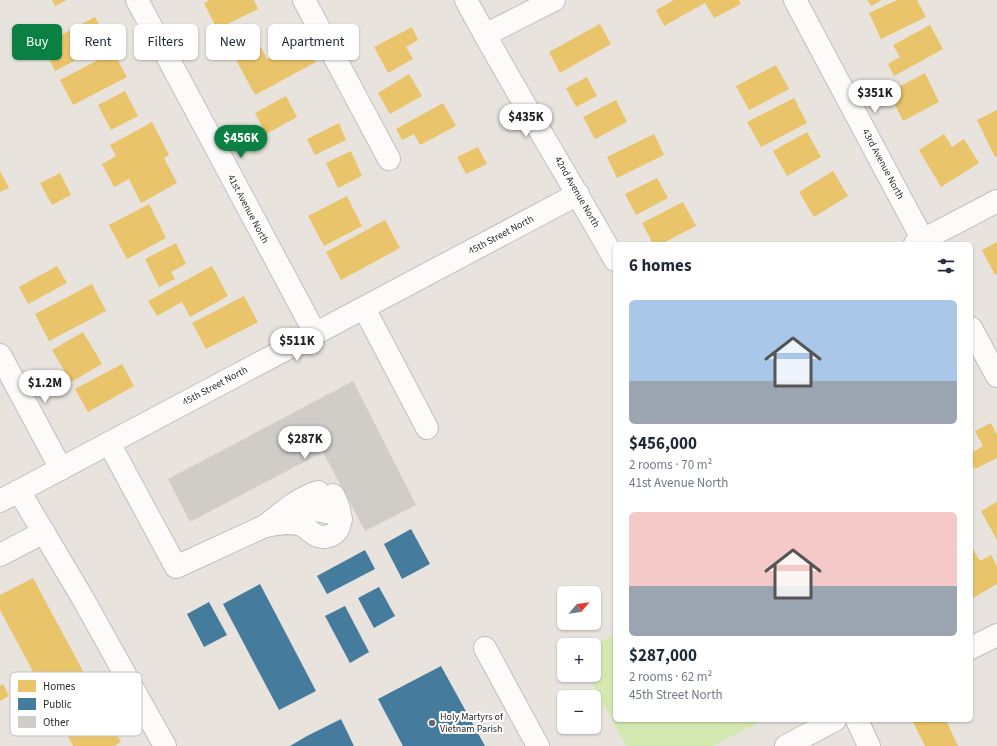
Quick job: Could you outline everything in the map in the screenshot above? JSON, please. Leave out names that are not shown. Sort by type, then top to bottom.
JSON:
[{"type":"street","name":"41st Avenue North","points":[[137,0],[315,333]]},
{"type":"street","points":[[304,0],[389,159]]},
{"type":"street","name":"42nd Avenue North","points":[[466,0],[613,256]]},
{"type":"street","points":[[485,35],[554,0]]},
{"type":"street","name":"43rd Avenue North","points":[[795,0],[920,242]]},
{"type":"street","name":"45th Street North","points":[[0,501],[578,194]]},
{"type":"street","points":[[923,242],[997,201]]},
{"type":"street","points":[[364,308],[427,428]]},
{"type":"street","points":[[973,332],[997,376]]},
{"type":"street","points":[[0,355],[61,469]]},
{"type":"street","points":[[108,443],[176,567],[265,526],[285,522],[302,525],[316,535],[323,537],[335,533],[339,528],[341,519],[339,504],[326,493],[308,495],[290,506],[265,526]]},
{"type":"street","points":[[19,491],[82,597],[124,672]]},
{"type":"street","points":[[290,506],[332,513],[341,519]]},
{"type":"street","points":[[0,555],[44,532]]},
{"type":"street","points":[[973,647],[997,635]]},
{"type":"street","points":[[485,648],[538,746]]},
{"type":"street","points":[[142,705],[165,746]]},
{"type":"street","points":[[786,746],[831,722]]},
{"type":"street","points":[[858,722],[869,746]]},
{"type":"green space","points":[[613,636],[613,722],[601,699],[601,690],[596,690],[592,682],[601,682],[601,642]]},
{"type":"green space","points":[[613,722],[759,722],[713,746],[626,746]]},
{"type":"building: Homes","points":[[52,0],[67,0],[55,6]]},
{"type":"building: Homes","points":[[210,0],[254,0],[258,9],[227,24],[214,24],[204,3]]},
{"type":"building: Homes","points":[[674,0],[739,0],[741,4],[714,18],[705,3],[664,26],[656,10]]},
{"type":"building: Homes","points":[[867,0],[882,0],[871,6]]},
{"type":"building: Homes","points":[[897,0],[917,0],[926,17],[881,39],[869,13]]},
{"type":"building: Homes","points":[[95,17],[98,24],[82,24]]},
{"type":"building: Homes","points":[[600,24],[611,44],[560,73],[549,52]]},
{"type":"building: Homes","points":[[930,25],[943,49],[894,76],[888,64],[900,57],[893,45]]},
{"type":"building: Homes","points":[[412,27],[418,40],[406,47],[413,59],[388,73],[374,47]]},
{"type":"building: Homes","points":[[70,30],[70,60],[76,60],[55,71],[50,60],[62,60],[62,34]]},
{"type":"building: Homes","points":[[261,47],[267,59],[315,60],[316,62],[255,95],[236,60],[260,60]]},
{"type":"building: Homes","points":[[98,60],[117,60],[127,77],[73,105],[60,80]]},
{"type":"building: Homes","points":[[776,65],[789,89],[749,110],[736,86]]},
{"type":"building: Homes","points":[[925,73],[939,102],[903,121],[889,92]]},
{"type":"building: Homes","points":[[409,74],[422,96],[390,114],[378,93]]},
{"type":"building: Homes","points":[[587,77],[597,96],[576,107],[566,88]]},
{"type":"building: Homes","points":[[125,91],[138,116],[111,130],[98,105]]},
{"type":"building: Homes","points":[[286,96],[297,117],[266,134],[255,113]]},
{"type":"building: Homes","points":[[794,98],[807,123],[761,147],[747,122]]},
{"type":"building: Homes","points":[[616,100],[627,122],[595,139],[583,117]]},
{"type":"building: Homes","points":[[443,103],[456,126],[420,145],[414,134],[402,140],[396,129]]},
{"type":"building: Homes","points":[[997,110],[997,156],[995,157],[977,120]]},
{"type":"building: Homes","points":[[152,122],[169,155],[164,158],[177,183],[141,203],[129,179],[114,187],[102,164],[116,156],[110,145]]},
{"type":"building: Homes","points":[[339,123],[346,140],[315,155],[307,139]]},
{"type":"building: Homes","points":[[807,132],[821,157],[787,176],[773,151]]},
{"type":"building: Homes","points":[[654,134],[664,155],[617,178],[607,157]]},
{"type":"building: Homes","points":[[944,134],[952,147],[964,139],[979,163],[941,187],[919,150]]},
{"type":"building: Homes","points":[[478,147],[487,164],[466,174],[457,157]]},
{"type":"building: Homes","points":[[351,151],[362,176],[338,188],[326,163]]},
{"type":"building: Homes","points":[[0,171],[9,188],[0,192]]},
{"type":"building: Homes","points":[[833,171],[848,196],[814,217],[799,192]]},
{"type":"building: Homes","points":[[60,173],[71,195],[52,205],[40,183]]},
{"type":"building: Homes","points":[[657,178],[668,198],[636,215],[625,194]]},
{"type":"building: Homes","points":[[347,196],[362,226],[324,246],[308,216]]},
{"type":"building: Homes","points":[[683,202],[696,226],[665,242],[652,242],[642,223]]},
{"type":"building: Homes","points":[[149,204],[166,238],[127,259],[109,225]]},
{"type":"building: Homes","points":[[385,220],[400,248],[341,280],[326,252]]},
{"type":"building: Homes","points":[[997,242],[997,274],[995,275],[982,250]]},
{"type":"building: Homes","points":[[176,243],[186,264],[171,272],[175,279],[159,287],[145,259]]},
{"type":"building: Homes","points":[[57,266],[67,283],[28,304],[19,287]]},
{"type":"building: Homes","points":[[212,266],[228,296],[190,317],[182,302],[157,316],[148,301]]},
{"type":"building: Homes","points":[[92,284],[106,311],[49,341],[35,314]]},
{"type":"building: Homes","points":[[244,296],[258,322],[206,349],[192,323]]},
{"type":"building: Homes","points":[[83,332],[102,364],[71,382],[52,350]]},
{"type":"building: Homes","points":[[122,364],[134,386],[88,412],[75,389]]},
{"type":"building: Homes","points":[[991,423],[997,435],[997,458],[975,469],[973,465],[973,452],[983,446],[975,431]]},
{"type":"building: Homes","points":[[997,502],[997,540],[981,511]]},
{"type":"building: Homes","points":[[973,549],[980,561],[991,555],[997,566],[997,584],[973,598]]},
{"type":"building: Homes","points":[[33,578],[83,672],[33,672],[0,610],[0,595]]},
{"type":"building: Homes","points":[[3,684],[9,696],[0,701],[0,686]]},
{"type":"building: Homes","points":[[913,722],[947,722],[958,746],[925,746]]},
{"type":"building: Homes","points":[[68,736],[118,736],[121,742],[114,746],[73,746]]},
{"type":"building: Public","points":[[411,529],[430,564],[402,579],[384,544]]},
{"type":"building: Public","points":[[365,550],[375,569],[327,594],[317,576]]},
{"type":"building: Public","points":[[260,584],[316,691],[279,710],[223,604]]},
{"type":"building: Public","points":[[379,587],[395,616],[374,628],[358,598]]},
{"type":"building: Public","points":[[209,602],[227,635],[204,647],[187,614]]},
{"type":"building: Public","points":[[345,606],[369,652],[350,663],[325,616]]},
{"type":"building: Public","name":"Holy Martyrs of Vietnam Parish","points":[[441,666],[485,746],[403,746],[378,699]]},
{"type":"building: Public","points":[[341,719],[354,746],[290,746],[307,736]]},
{"type":"building: Other","points":[[353,381],[416,505],[365,531],[323,452],[190,522],[168,479]]},
{"type":"place","name":"Holy Martyrs of Vietnam Parish","points":[[432,723]]}]
